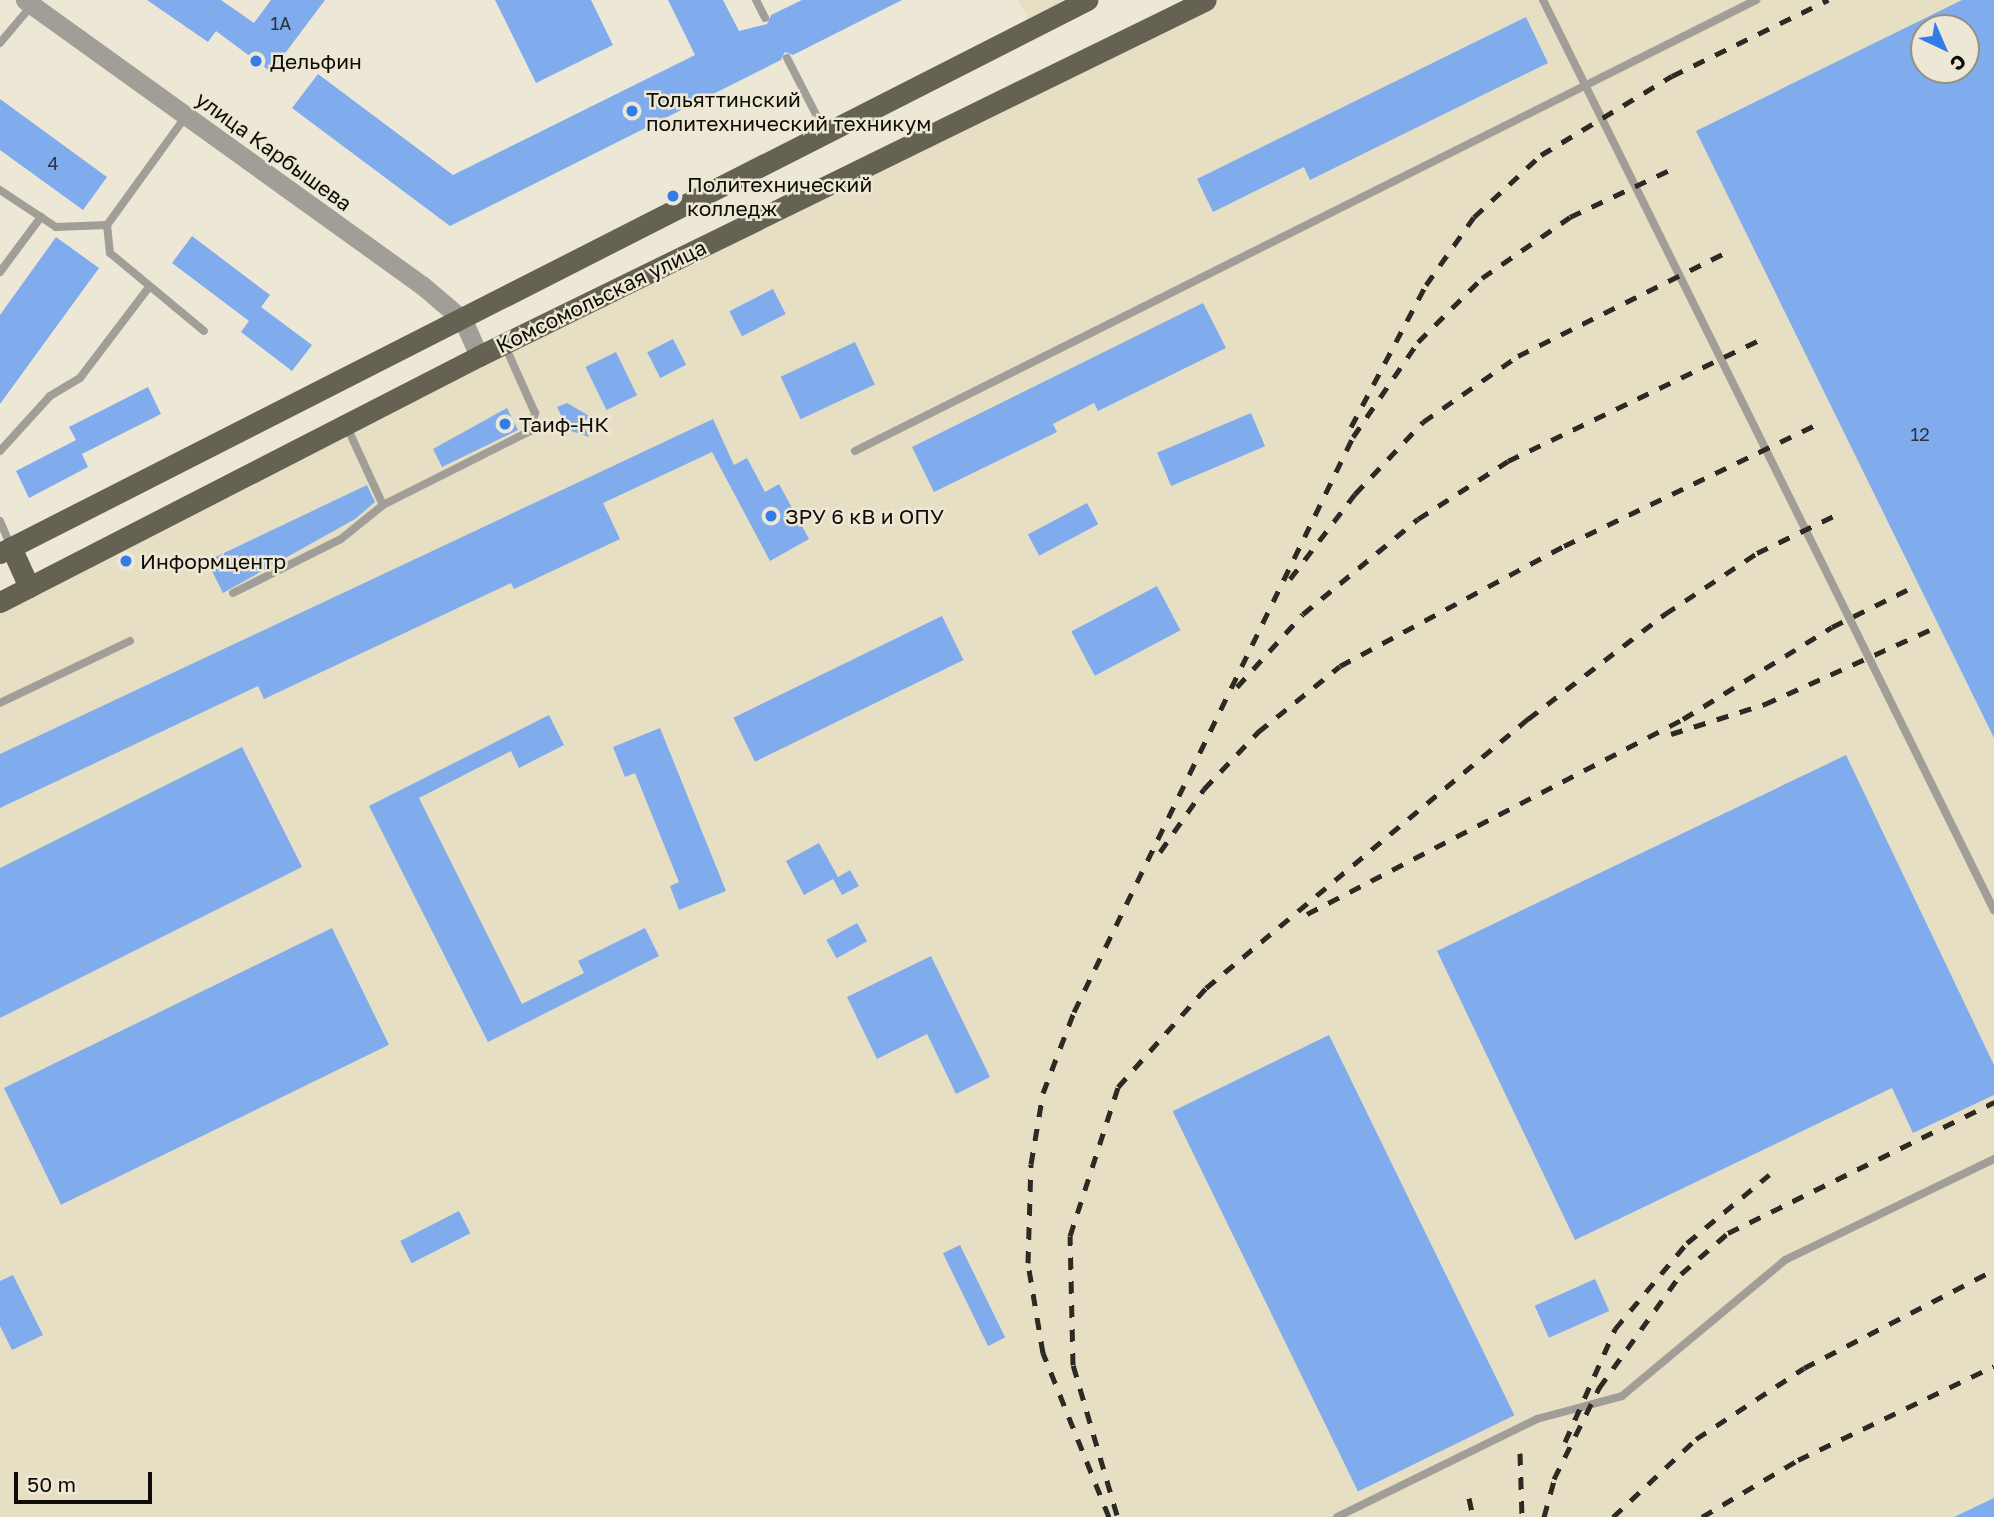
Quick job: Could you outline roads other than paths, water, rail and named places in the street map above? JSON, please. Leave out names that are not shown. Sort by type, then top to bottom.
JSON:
[{"type":"main road","name":"Комсомольская улица","points":[[6,550],[463,320],[824,130],[1087,0]]},
{"type":"main road","name":"Комсомольская улица","points":[[0,602],[504,343],[1206,0]]},
{"type":"main road","points":[[6,550],[29,587]]},
{"type":"street","name":"улица Карбышева","points":[[27,1],[463,320],[479,356]]},
{"type":"lane","points":[[756,0],[765,18]]},
{"type":"lane","points":[[1543,0],[1587,82],[1994,910]]},
{"type":"lane","points":[[855,452],[1587,82],[1756,0]]},
{"type":"lane","points":[[0,43],[27,1]]},
{"type":"lane","points":[[787,58],[824,130]]},
{"type":"lane","points":[[186,116],[107,225],[110,253],[204,331]]},
{"type":"lane","points":[[0,190],[56,227],[107,225]]},
{"type":"lane","points":[[0,272],[41,217]]},
{"type":"lane","points":[[0,452],[50,396],[80,378],[149,287]]},
{"type":"lane","points":[[233,593],[341,539],[383,505],[530,431],[535,413],[504,343]]},
{"type":"lane","points":[[345,424],[383,505]]},
{"type":"lane","points":[[0,521],[6,550]]},
{"type":"lane","points":[[0,703],[130,641]]},
{"type":"lane","points":[[1337,1517],[1537,1419],[1622,1396],[1785,1260],[1994,1159]]},
{"type":"railway","points":[[1351,427],[1426,285],[1474,217],[1541,155],[1672,76],[1828,0]]},
{"type":"railway","points":[[1109,1517],[1043,1353],[1028,1263],[1031,1164],[1043,1093],[1074,1012],[1353,437],[1418,342],[1482,278],[1570,217],[1678,166]]},
{"type":"railway","points":[[1290,579],[1355,494],[1423,422],[1518,356],[1725,253]]},
{"type":"railway","points":[[1237,687],[1303,614],[1418,519],[1508,461],[1759,340]]},
{"type":"railway","points":[[1160,852],[1204,789],[1258,732],[1340,666],[1564,546],[1815,425]]},
{"type":"railway","points":[[1117,1515],[1073,1365],[1070,1236],[1118,1087],[1206,988],[1528,719],[1665,614],[1757,553],[1836,515]]},
{"type":"railway","points":[[1307,914],[1683,719],[1832,627],[1907,590]]},
{"type":"railway","points":[[1671,734],[1765,704],[1930,630]]},
{"type":"railway","points":[[1554,1479],[1599,1388],[1681,1274],[1728,1233],[1994,1102]]},
{"type":"railway","points":[[1565,1442],[1615,1329],[1687,1243],[1769,1175]]},
{"type":"railway","points":[[1613,1517],[1696,1439],[1804,1368],[1994,1270]]},
{"type":"railway","points":[[1702,1517],[1798,1460],[1994,1366]]},
{"type":"railway","points":[[1520,1453],[1522,1517]]},
{"type":"railway","points":[[1544,1517],[1556,1473]]},
{"type":"railway","points":[[1469,1498],[1473,1517]]},
{"type":"place","name":"Дельфин","points":[[256,61]]},
{"type":"place","name":"Тольяттинский политехнический техникум","points":[[632,111]]},
{"type":"place","name":"Политехнический колледж","points":[[673,196]]},
{"type":"place","name":"Таиф-НК","points":[[505,424]]},
{"type":"place","name":"ЗРУ 6 кВ и ОПУ","points":[[771,516]]},
{"type":"place","name":"Информцентр","points":[[126,561]]}]
